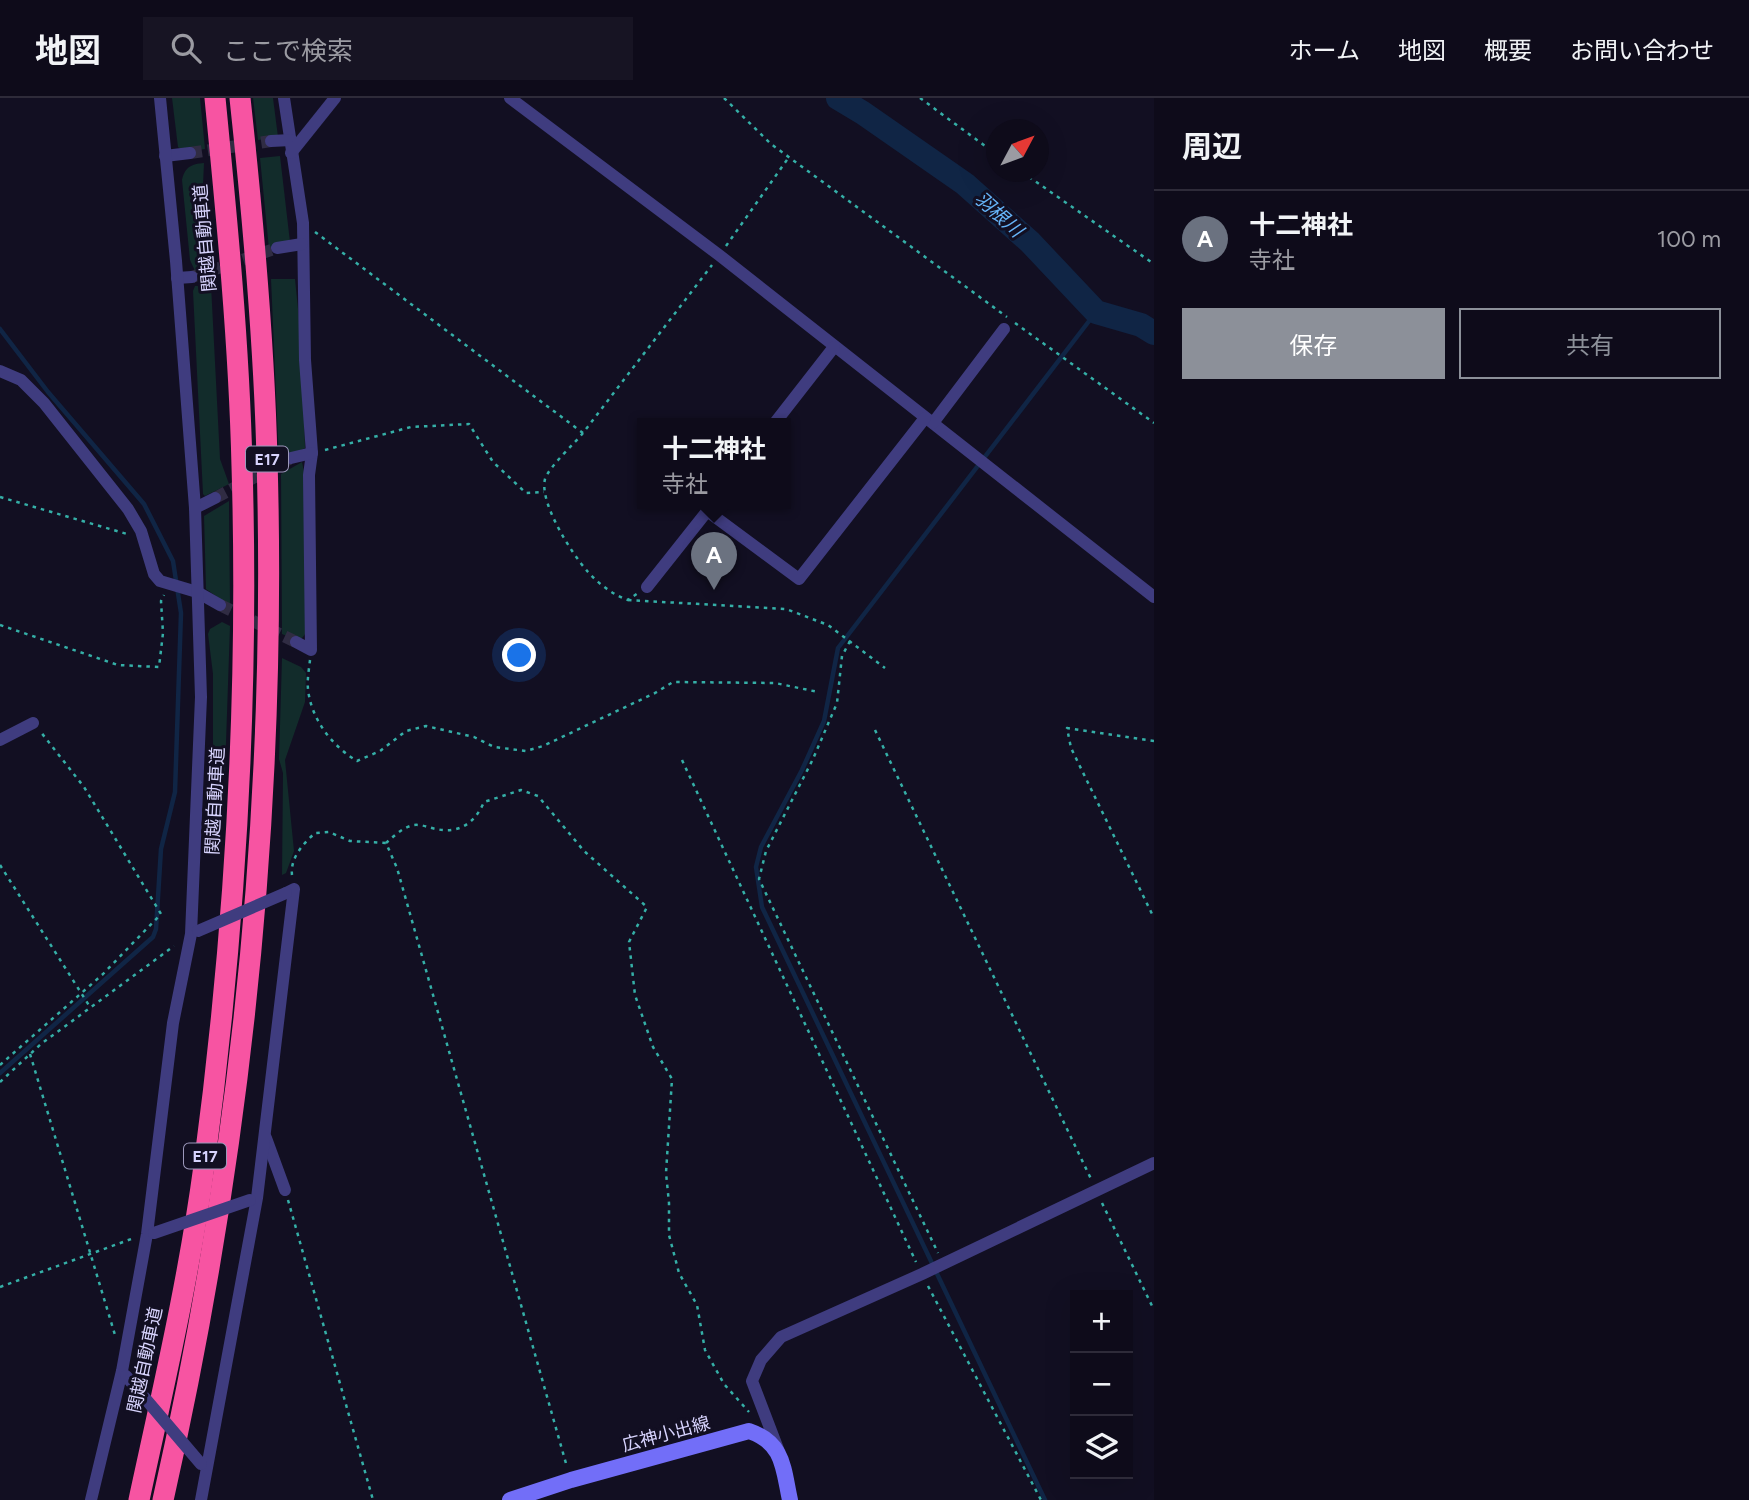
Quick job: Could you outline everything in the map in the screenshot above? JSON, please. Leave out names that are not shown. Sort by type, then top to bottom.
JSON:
[{"type":"highway","name":"関越自動車道","points":[[139,1500],[185,1279],[203,1169],[228,952],[238,807],[244,684],[242,464],[227,216],[215,98]]},
{"type":"highway","name":"E17","points":[[163,1500],[205,1299],[226,1166],[251,951],[261,821],[269,590],[267,456],[252,207],[240,98]]},
{"type":"main road","name":"広神小出線","points":[[509,1500],[571,1480],[749,1432],[764,1436],[779,1453]]},
{"type":"main road","points":[[779,1453],[790,1500]]},
{"type":"street","points":[[91,1500],[124,1374],[124,1354],[150,1233],[173,1023],[194,933],[201,698],[195,508],[160,98]]},
{"type":"street","points":[[284,98],[303,223],[305,360],[312,453],[309,475],[311,650],[296,642]]},
{"type":"street","points":[[291,147],[335,98]]},
{"type":"street","points":[[510,98],[719,255],[1154,597]]},
{"type":"street","points":[[271,141],[291,147]]},
{"type":"street","points":[[165,156],[190,153]]},
{"type":"street","points":[[277,248],[302,244]]},
{"type":"street","points":[[177,278],[192,277]]},
{"type":"street","points":[[712,509],[799,579],[1004,329]]},
{"type":"street","points":[[779,418],[834,347]]},
{"type":"street","points":[[0,371],[21,380],[44,403],[128,509],[141,531],[154,574],[160,581],[197,592],[220,605]]},
{"type":"street","points":[[291,458],[312,453]]},
{"type":"street","points":[[195,508],[215,498]]},
{"type":"street","points":[[647,587],[708,509]]},
{"type":"street","points":[[0,740],[33,723]]},
{"type":"street","points":[[194,933],[290,891],[265,1136],[203,1466],[201,1500]]},
{"type":"street","points":[[265,1136],[285,1190]]},
{"type":"street","points":[[779,1453],[752,1381],[761,1360],[781,1337],[922,1274],[1154,1163]]},
{"type":"street","points":[[150,1233],[254,1199]]},
{"type":"street","points":[[124,1374],[203,1466]]},
{"type":"path","points":[[724,98],[771,144],[1154,424]]},
{"type":"path","points":[[920,98],[986,147]]},
{"type":"path","points":[[789,157],[719,255],[583,433],[545,477],[544,492],[553,520],[587,571],[615,595],[628,600],[786,609],[828,625],[885,668]]},
{"type":"path","points":[[1036,182],[1154,264]]},
{"type":"path","points":[[303,223],[583,433]]},
{"type":"path","points":[[312,453],[411,427],[469,424],[493,462],[526,493],[544,492]]},
{"type":"path","points":[[0,497],[144,539]]},
{"type":"path","points":[[0,625],[118,665],[159,667],[163,633],[161,601],[168,585]]},
{"type":"path","points":[[628,600],[647,587]]},
{"type":"path","points":[[850,641],[842,656],[837,703],[813,759],[766,851],[759,879],[943,1264]]},
{"type":"path","points":[[311,650],[307,686],[311,704],[321,726],[343,753],[357,761],[380,751],[406,731],[426,726],[474,737],[494,747],[526,751],[543,746],[673,682],[775,683],[818,692]]},
{"type":"path","points":[[0,1065],[82,994],[161,914],[84,787],[33,723]]},
{"type":"path","points":[[1154,741],[1067,728],[1071,748],[1154,918]]},
{"type":"path","points":[[875,730],[1154,1310]]},
{"type":"path","points":[[682,760],[922,1274],[1041,1500]]},
{"type":"path","points":[[290,891],[292,869],[300,848],[315,833],[329,832],[358,843],[386,843],[400,831],[415,825],[449,832],[462,828],[479,814],[484,802],[521,790],[538,796],[584,851],[647,907],[629,942],[635,995],[653,1047],[671,1079],[666,1173],[669,1235],[679,1273],[697,1305],[705,1350],[724,1384],[741,1405],[756,1418],[770,1424]]},
{"type":"path","points":[[386,843],[397,868],[571,1480]]},
{"type":"path","points":[[0,865],[91,1007]]},
{"type":"path","points":[[0,1082],[30,1054],[91,1007],[194,933]]},
{"type":"path","points":[[30,1054],[113,1330],[124,1354]]},
{"type":"path","points":[[285,1190],[373,1500]]},
{"type":"path","points":[[0,1287],[150,1233]]},
{"type":"green space","points":[[172,98],[200,98],[205,149],[184,152],[178,147]]},
{"type":"green space","points":[[253,98],[273,98],[278,137],[258,140]]},
{"type":"green space","points":[[280,156],[290,242],[269,249],[260,158]]},
{"type":"green space","points":[[204,163],[203,185],[210,268],[196,273],[190,260],[182,180],[189,167]]},
{"type":"green space","points":[[271,279],[295,279],[302,348],[305,448],[279,461]]},
{"type":"green space","points":[[211,285],[220,459],[229,484],[205,496],[193,291],[195,286]]},
{"type":"green space","points":[[302,462],[306,482],[306,633],[296,640],[282,634],[281,474]]},
{"type":"green space","points":[[229,501],[230,606],[206,589],[204,516]]},
{"type":"green space","points":[[222,622],[230,626],[225,772],[213,771],[213,674],[208,634],[210,629]]},
{"type":"green space","points":[[282,658],[301,667],[306,673],[305,702],[285,760],[294,851],[286,873],[282,875],[283,773],[279,759]]},
{"type":"waterway","name":"羽根川","points":[[838,98],[965,184],[1030,242],[1096,312],[1141,325],[1154,333]]},
{"type":"waterway","points":[[1045,1500],[762,907],[756,867],[761,847],[802,770],[824,721],[838,648],[1096,312]]},
{"type":"waterway","points":[[0,329],[48,392],[144,504],[173,561],[181,613],[175,792],[161,849],[156,929],[153,937],[0,1073]]},
{"type":"tunnel","points":[[190,153],[271,141]]},
{"type":"tunnel","points":[[192,277],[277,248]]},
{"type":"tunnel","points":[[215,498],[291,458]]},
{"type":"tunnel","points":[[220,605],[296,642]]},
{"type":"place","name":"十二神社","points":[[714,590]]}]
